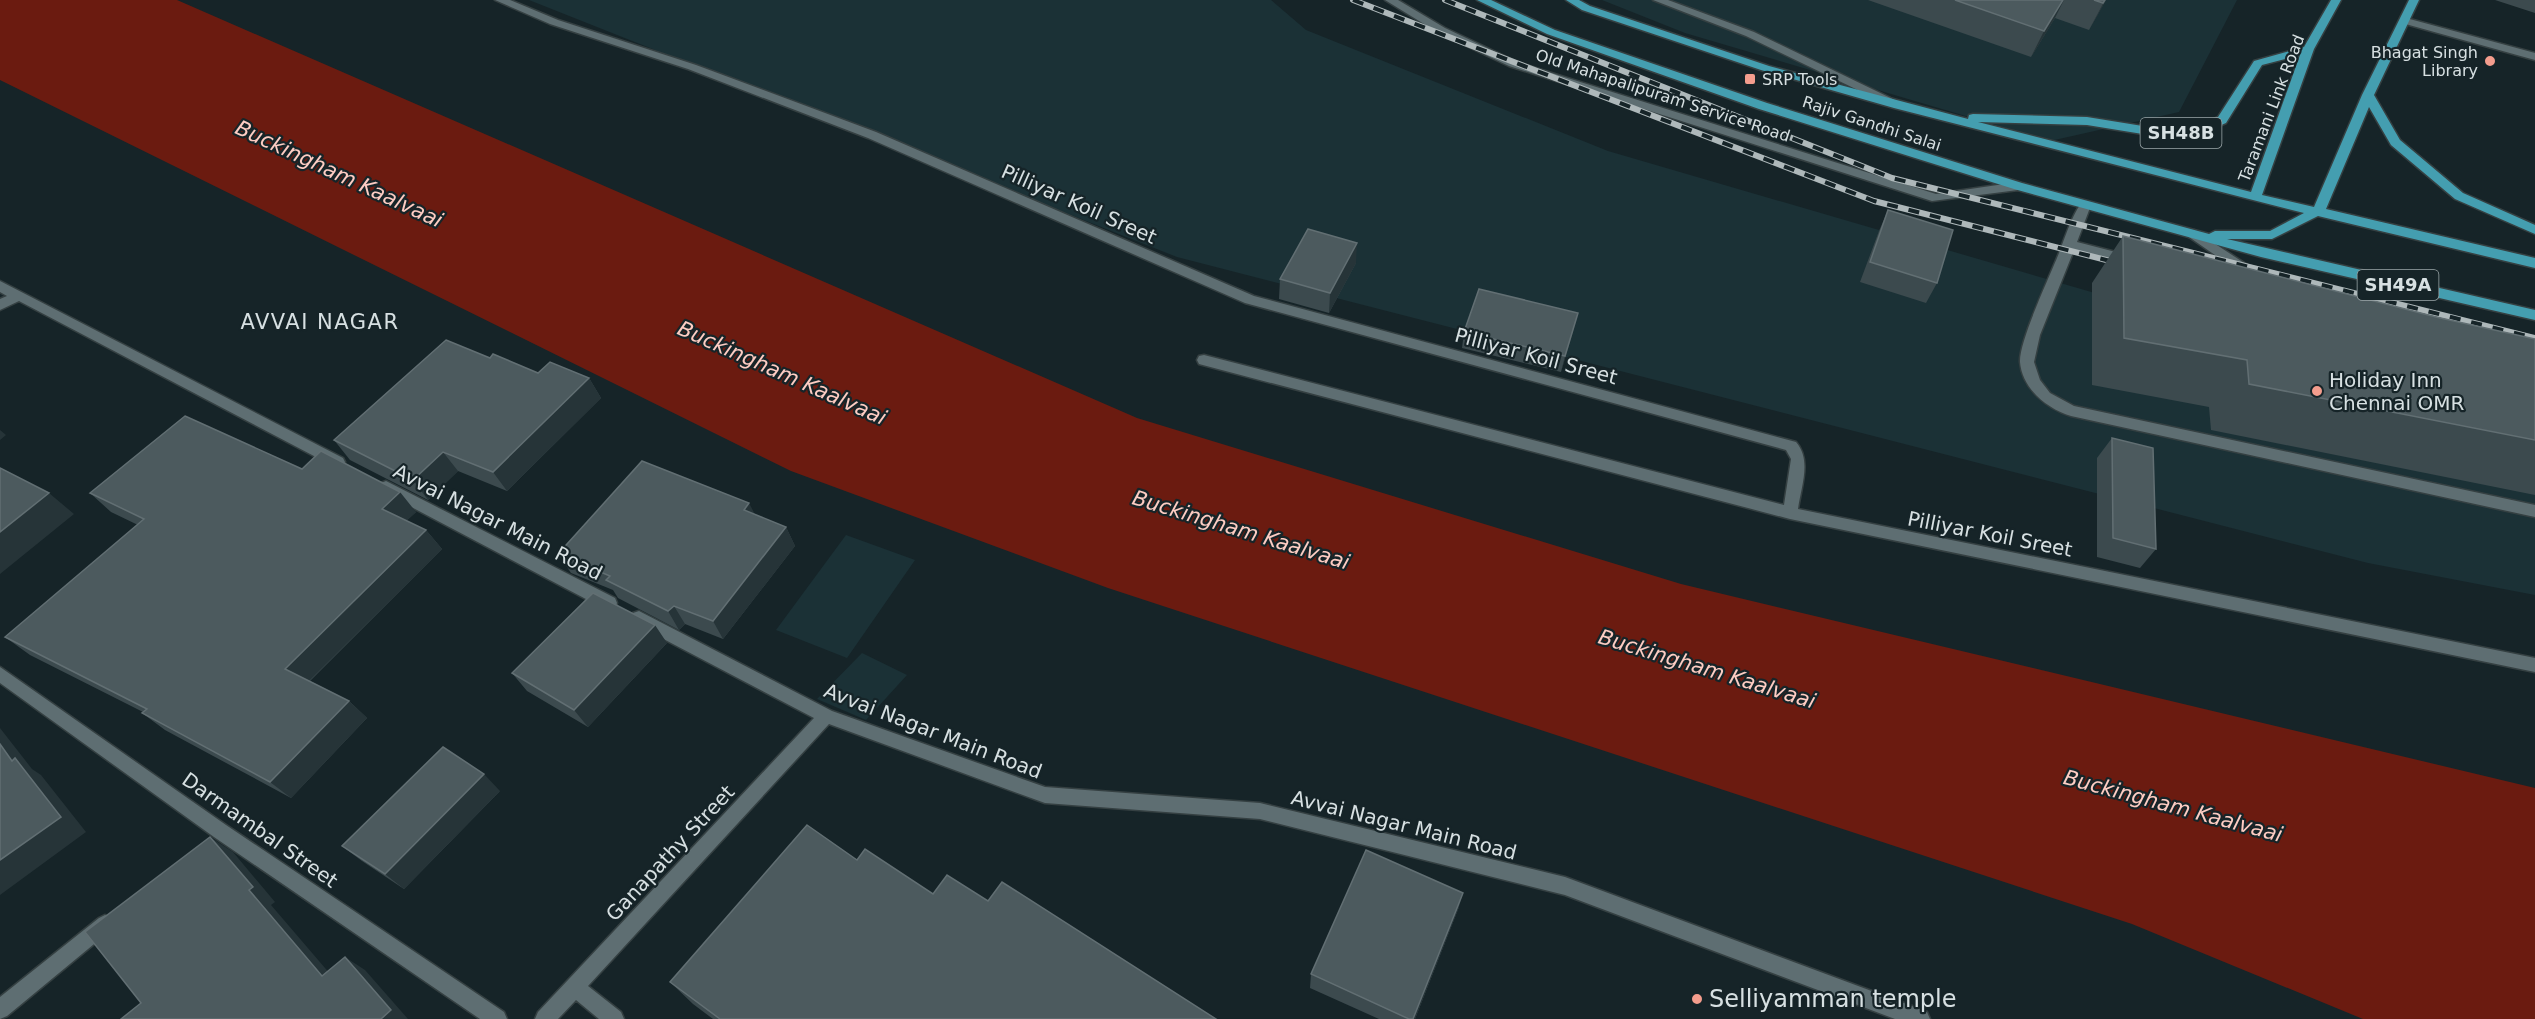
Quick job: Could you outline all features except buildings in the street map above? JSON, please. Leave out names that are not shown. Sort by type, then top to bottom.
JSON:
[{"type":"main road","name":"Rajiv Gandhi Salai","points":[[1482,0],[1551,32],[1618,56],[1763,106],[2018,186],[2261,253],[2535,315]]},
{"type":"main road","name":"Rajiv Gandhi Salai","points":[[1571,0],[1586,8],[1765,68],[1898,105],[2255,197],[2319,210],[2535,263]]},
{"type":"main road","name":"Taramani Link Road","points":[[2255,197],[2308,49],[2336,0]]},
{"type":"main road","points":[[2194,234],[2272,235],[2319,210],[2368,95],[2406,21],[2414,0]]},
{"type":"main road","name":"SH48B","points":[[1953,119],[2019,118],[2087,121],[2155,132],[2191,134],[2222,120],[2258,63],[2308,49]]},
{"type":"main road","points":[[2368,95],[2395,142],[2459,196],[2535,230]]},
{"type":"street","name":"Pilliyar Koil Sreet","points":[[500,0],[554,22],[692,67],[872,135],[1250,300],[1791,446],[1797,453],[1798,459],[1790,513],[2535,664]]},
{"type":"street","name":"Old Mahapalipuram Service Road","points":[[1390,0],[1441,30],[1513,64],[1936,198],[2018,186]]},
{"type":"street","points":[[1658,0],[1750,34],[1898,105]]},
{"type":"street","points":[[2406,21],[2535,57]]},
{"type":"street","points":[[2085,205],[2033,335],[2027,362],[2034,382],[2045,397],[2071,411],[2535,511]]},
{"type":"street","points":[[2194,234],[2268,285]]},
{"type":"street","points":[[2069,244],[2148,266]]},
{"type":"street","points":[[0,286],[347,467]]},
{"type":"street","points":[[0,305],[18,296]]},
{"type":"street","points":[[1204,360],[1790,513]]},
{"type":"street","name":"Avvai Nagar Main Road","points":[[369,478],[826,716],[1045,795],[1260,811],[1565,886],[1920,1019]]},
{"type":"street","name":"Darmambal Street","points":[[1,677],[220,831],[497,1019]]},
{"type":"street","name":"Ganapathy Street","points":[[545,1019],[826,716]]},
{"type":"street","points":[[201,846],[220,831]]},
{"type":"street","points":[[0,1009],[119,912]]},
{"type":"street","points":[[576,988],[614,1019]]},
{"type":"shaded area","points":[[529,0],[1271,0],[1306,30],[1608,151],[2441,394],[2535,415],[2535,595],[2368,563],[1177,257]]},
{"type":"shaded area","points":[[1602,0],[2237,0],[2179,112],[2050,141],[1685,33]]},
{"type":"shaded area","points":[[846,535],[915,560],[847,658],[776,630]]},
{"type":"shaded area","points":[[862,653],[907,675],[866,720],[817,699]]},
{"type":"water","name":"Buckingham Kaalvaai","points":[[0,0],[177,0],[1137,418],[1681,584],[2535,788],[2535,1019],[2363,1019],[2132,924],[1108,588],[791,471],[0,80]]},
{"type":"railway","points":[[1353,0],[1874,201],[2122,264]]},
{"type":"railway","points":[[1445,0],[1892,178],[2535,338]]},
{"type":"place","name":"Bhagat Singh Library","points":[[2490,61]]},
{"type":"place","name":"SRP Tools","points":[[1750,79]]},
{"type":"place","name":"Holiday Inn Chennai OMR","points":[[2317,391]]},
{"type":"place","name":"Selliyamman temple","points":[[1697,999]]},
{"type":"district","name":"AVVAI NAGAR","points":[[320,322]]}]
